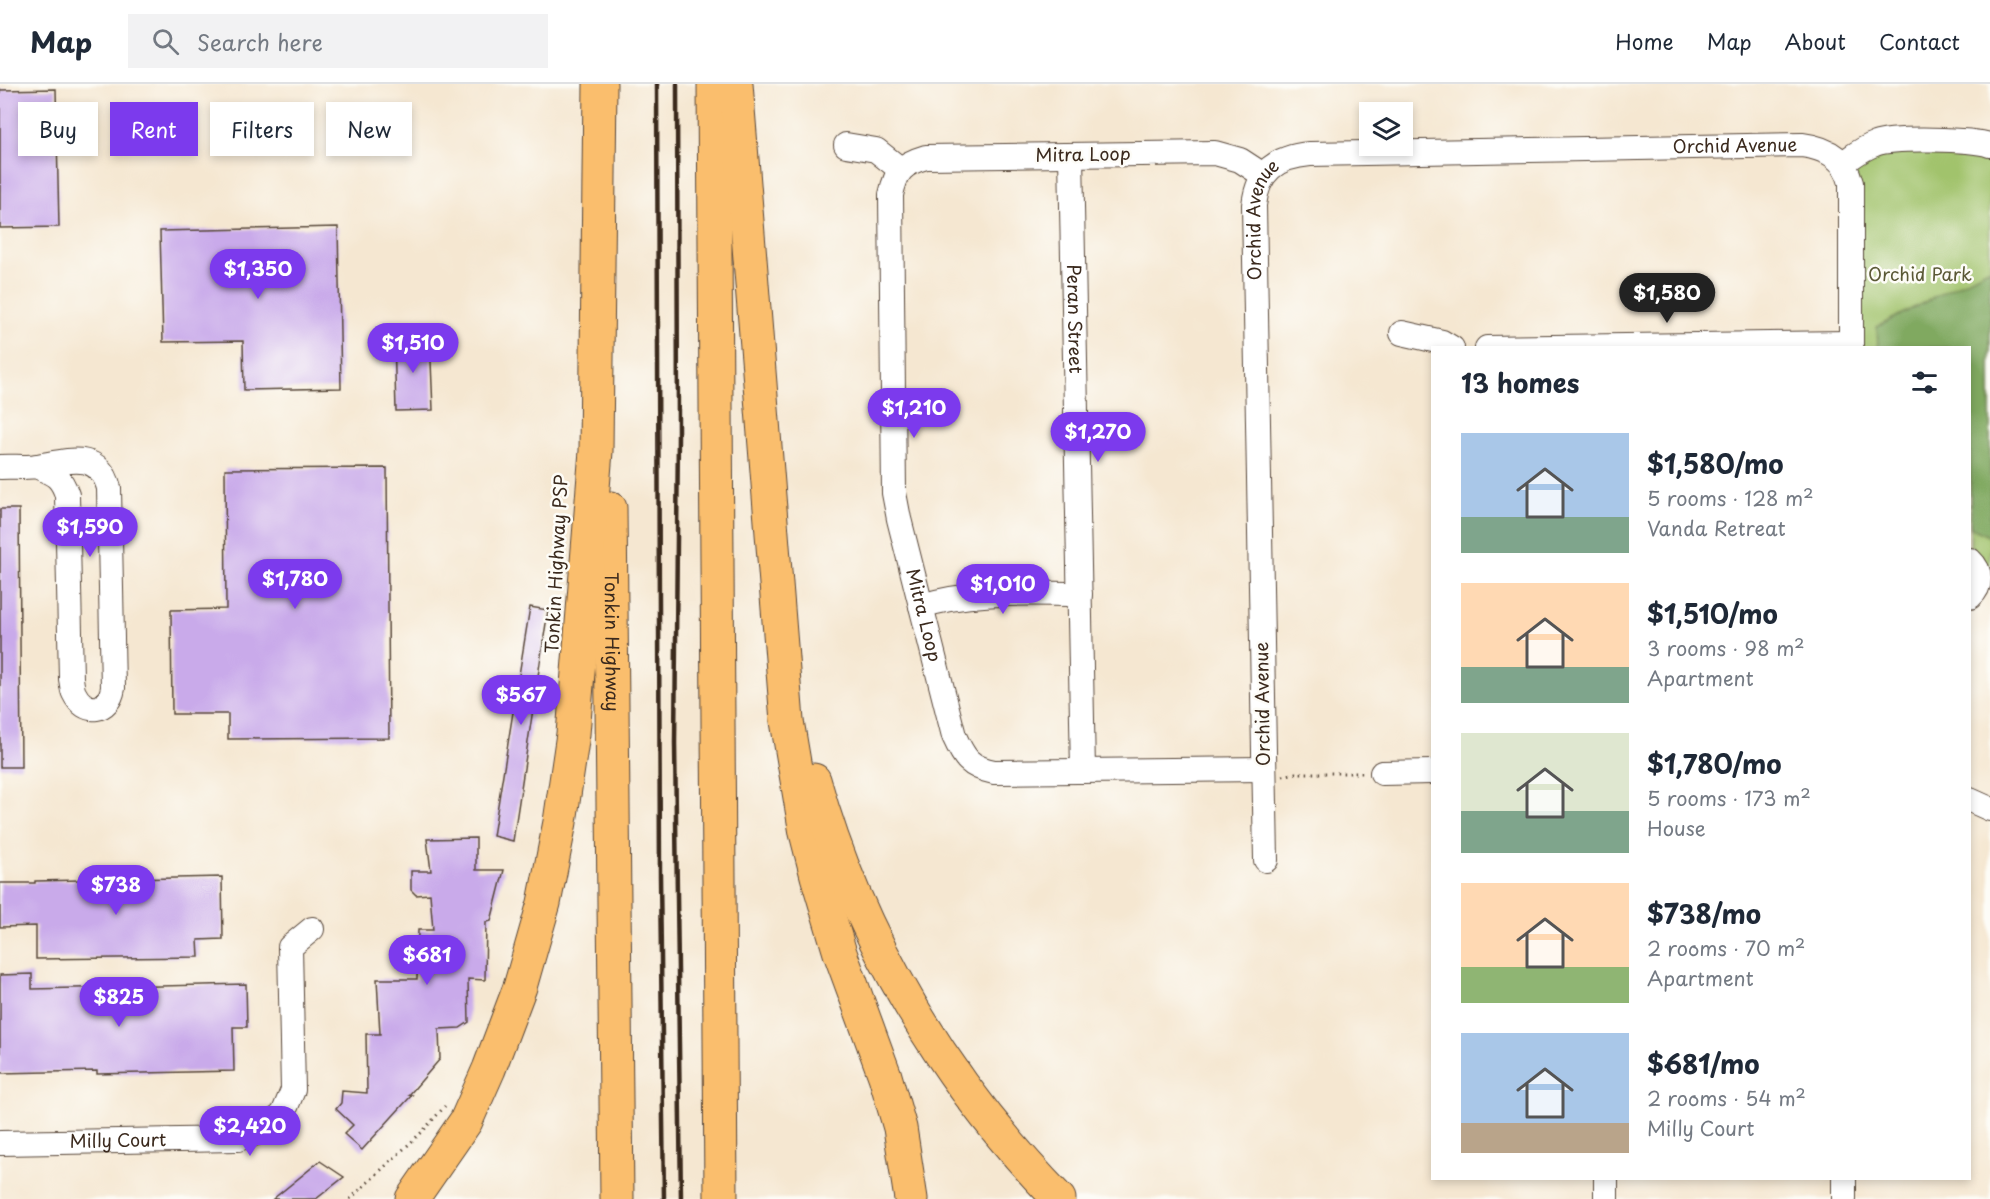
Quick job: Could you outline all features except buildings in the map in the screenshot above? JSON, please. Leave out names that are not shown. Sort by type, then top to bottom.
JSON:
[{"type":"highway","points":[[412,1199],[466,1120],[489,1069],[520,987],[544,903],[560,822],[573,734],[596,451],[600,84]]},
{"type":"highway","name":"Tonkin Highway","points":[[606,84],[617,1199]]},
{"type":"highway","points":[[714,84],[721,1199]]},
{"type":"highway","points":[[736,84],[787,721],[806,833],[828,918],[885,1076],[900,1128],[911,1199]]},
{"type":"highway","points":[[778,608],[799,723],[818,795],[839,855],[864,914],[898,981],[960,1080],[998,1131],[1059,1199]]},
{"type":"street","points":[[1496,346],[1850,345],[1851,183],[1843,163],[1876,144],[1891,141],[1968,140],[1990,145]]},
{"type":"street","points":[[846,145],[876,150],[900,169]]},
{"type":"street","name":"Orchid Avenue","points":[[1266,860],[1254,205],[1258,184],[1263,175],[1273,165],[1296,155],[1310,154],[1802,145],[1817,147],[1843,163]]},
{"type":"street","name":"Mitra Loop","points":[[1263,175],[1240,160],[1215,153],[926,157],[912,161],[900,169],[894,180],[891,195],[894,483],[899,519],[954,736],[961,752],[969,763],[980,769],[994,772],[1083,771],[1264,775]]},
{"type":"street","name":"Peran Street","points":[[1071,155],[1083,771]]},
{"type":"street","points":[[1402,333],[1442,342],[1449,346]]},
{"type":"street","points":[[0,466],[36,466],[62,460],[82,460],[102,471],[109,488],[113,688],[108,704],[100,708],[87,708],[80,702],[74,692],[71,679],[67,495],[63,483],[57,476],[36,466]]},
{"type":"street","points":[[1971,596],[1979,585],[1979,572]]},
{"type":"street","points":[[921,606],[945,598],[977,595],[1080,594]]},
{"type":"street","points":[[1971,602],[1990,607]]},
{"type":"street","points":[[1382,773],[1431,772]]},
{"type":"street","points":[[1971,800],[1990,809]]},
{"type":"street","name":"Milly Court","points":[[0,1143],[238,1138],[262,1131],[283,1114],[293,1090],[290,947],[312,929]]},
{"type":"street","points":[[1606,1180],[1606,1199]]},
{"type":"street","points":[[1844,1180],[1844,1199]]},
{"type":"path","points":[[1264,775],[1382,773]]},
{"type":"path","points":[[350,1199],[422,1132],[445,1105]]},
{"type":"green space","name":"Orchid Park","points":[[1891,141],[1990,156],[1990,584],[1971,561],[1971,346],[1851,346],[1851,183],[1861,151]]},
{"type":"green space","points":[[1990,268],[1990,537],[1971,528],[1971,346],[1878,346],[1877,327]]},
{"type":"railway","points":[[657,84],[660,876],[664,1199]]},
{"type":"railway","points":[[677,84],[678,434],[675,743],[681,1199]]}]
